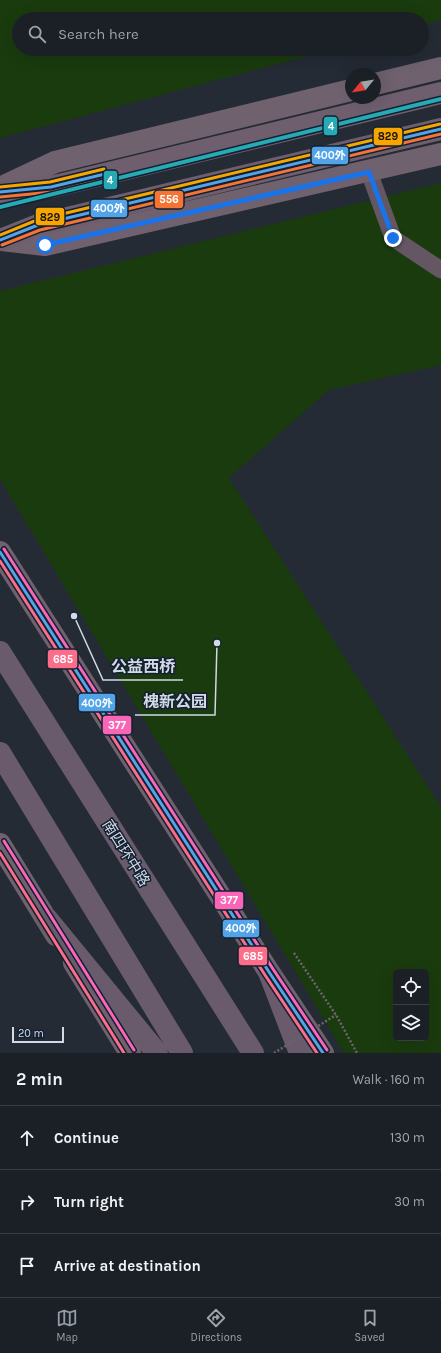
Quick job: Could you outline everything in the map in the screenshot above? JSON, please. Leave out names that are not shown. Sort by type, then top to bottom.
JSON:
[{"type":"highway","name":"南四环中路","points":[[0,652],[253,1053]]},
{"type":"highway","points":[[0,753],[182,1053]]},
{"type":"highway","points":[[46,919],[157,1053]]},
{"type":"highway","points":[[269,972],[300,1053]]},
{"type":"main road","points":[[0,192],[51,187],[441,92]]},
{"type":"main road","points":[[1,240],[38,225],[441,129]]},
{"type":"street","points":[[381,83],[441,68]]},
{"type":"street","points":[[0,188],[55,162],[345,91]]},
{"type":"street","points":[[1,240],[45,245],[369,172],[441,154]]},
{"type":"street","points":[[369,172],[393,238],[441,270]]},
{"type":"street","points":[[0,552],[269,972],[323,1053]]},
{"type":"street","points":[[0,844],[130,1053]]},
{"type":"path","points":[[294,953],[336,1015],[357,1053]]},
{"type":"path","points":[[274,1053],[336,1015]]},
{"type":"green space","points":[[0,0],[441,0],[441,20],[429,23],[429,12],[12,12],[12,56],[308,56],[0,138]]},
{"type":"green space","points":[[441,183],[441,365],[329,390],[229,478],[441,807],[441,1053],[344,1053],[0,479],[0,291]]},
{"type":"transit line","name":"4","points":[[0,207],[441,99]]},
{"type":"transit line","name":"829","points":[[0,235],[37,220],[440,124]]},
{"type":"transit line","name":"400外","points":[[0,240],[38,225],[441,129]]},
{"type":"transit line","name":"556","points":[[2,245],[40,230],[441,134]]},
{"type":"transit line","name":"829","points":[[0,187],[50,182],[104,169]]},
{"type":"transit line","name":"400外","points":[[0,192],[51,187],[105,174]]},
{"type":"transit line","name":"556","points":[[0,197],[52,192],[106,179]]},
{"type":"transit line","name":"377","points":[[4,549],[273,969],[327,1050]]},
{"type":"transit line","name":"400外","points":[[0,552],[269,972],[323,1053]]},
{"type":"transit line","name":"685","points":[[0,561],[265,975],[317,1053]]},
{"type":"transit line","name":"377","points":[[4,841],[134,1050]]},
{"type":"transit line","name":"685","points":[[0,853],[124,1053]]},
{"type":"place","name":"公益西桥","points":[[74,616]]},
{"type":"place","name":"槐新公园","points":[[217,643]]},
{"type":"route","points":[[45,245],[369,172],[393,238]]}]
